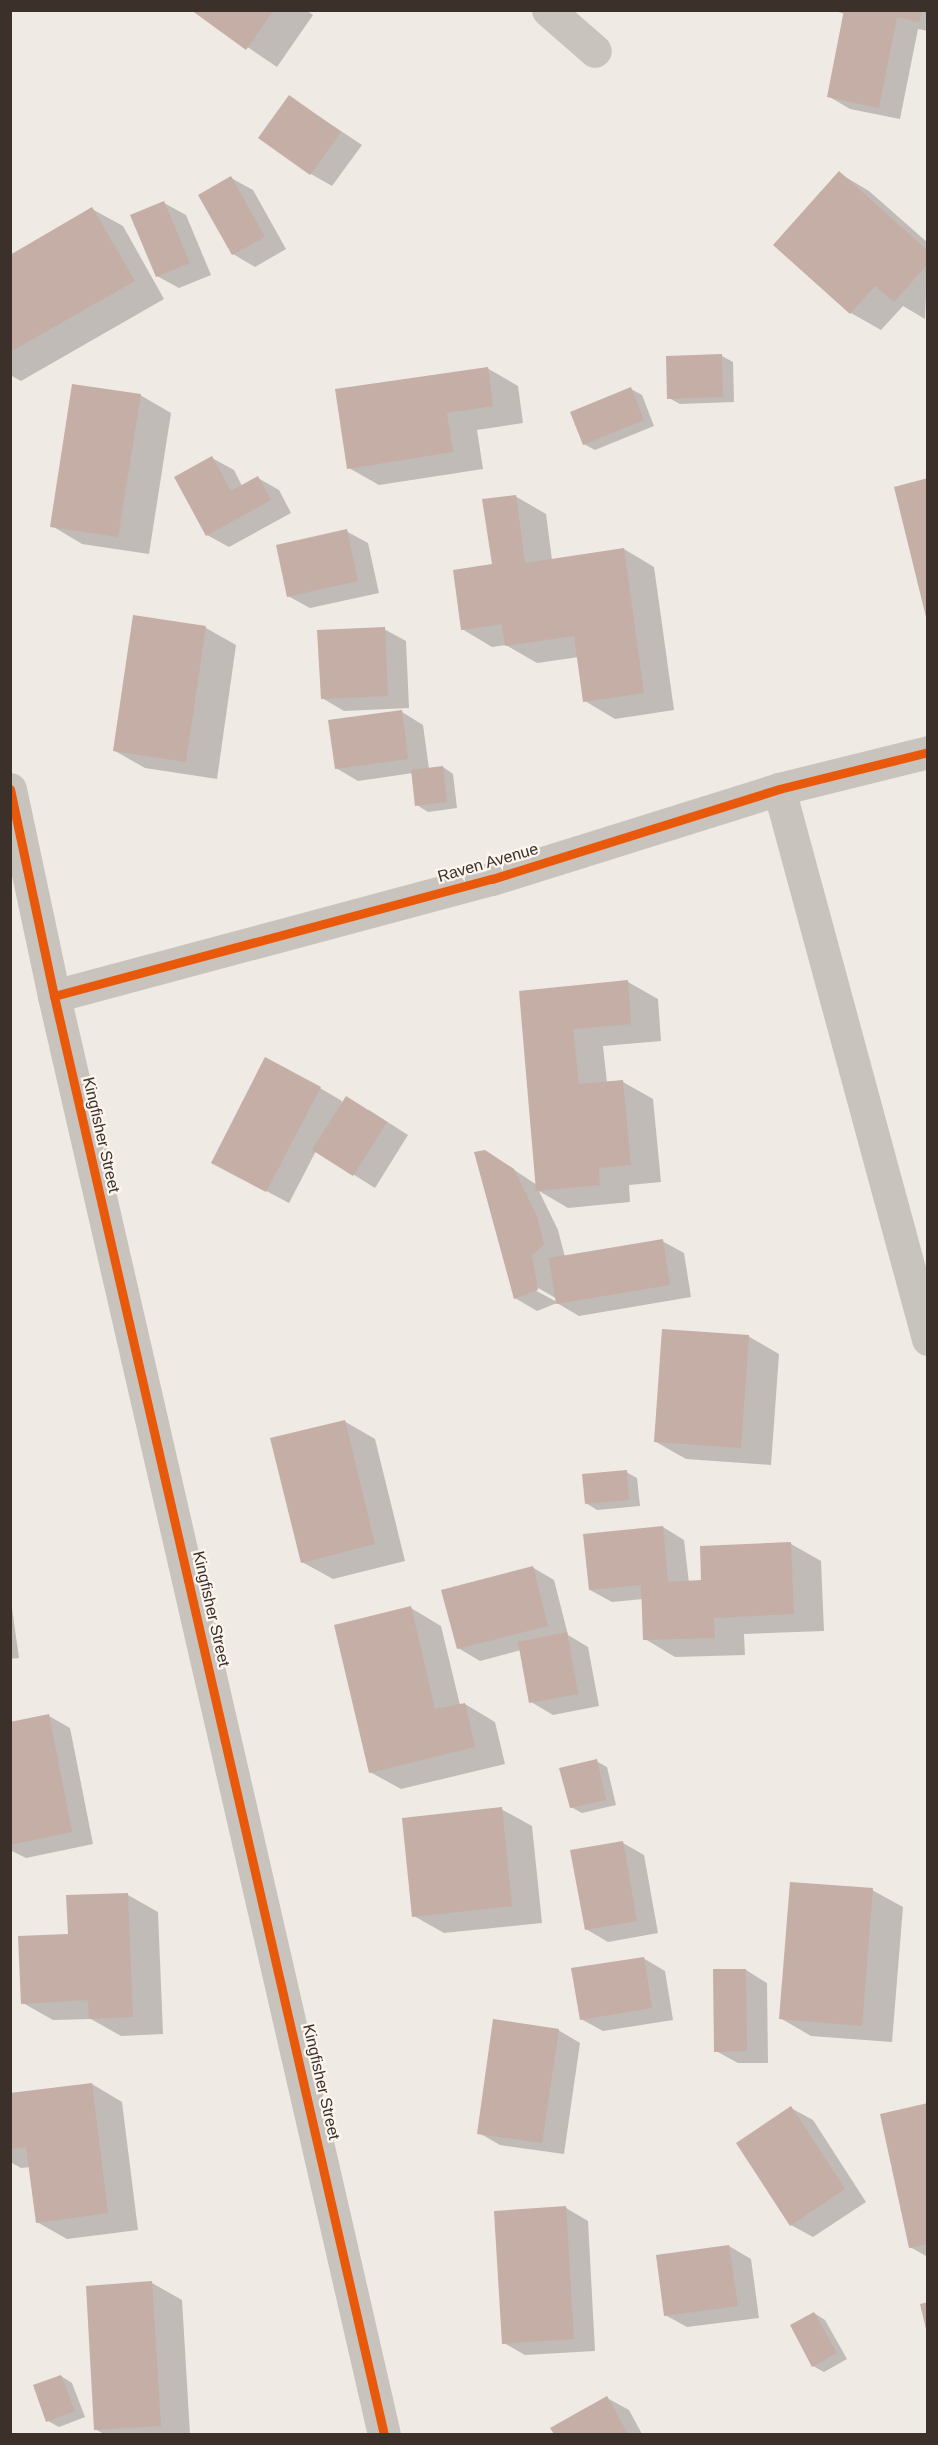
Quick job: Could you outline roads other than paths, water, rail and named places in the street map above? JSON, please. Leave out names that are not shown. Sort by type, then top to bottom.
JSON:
[{"type":"street","points":[[548,10],[595,51]]},
{"type":"street","name":"Raven Avenue","points":[[54,996],[492,879],[779,789],[927,752]]},
{"type":"street","name":"Kingfisher Street","points":[[10,789],[54,996],[384,2434]]},
{"type":"street","points":[[779,789],[927,1339]]}]
